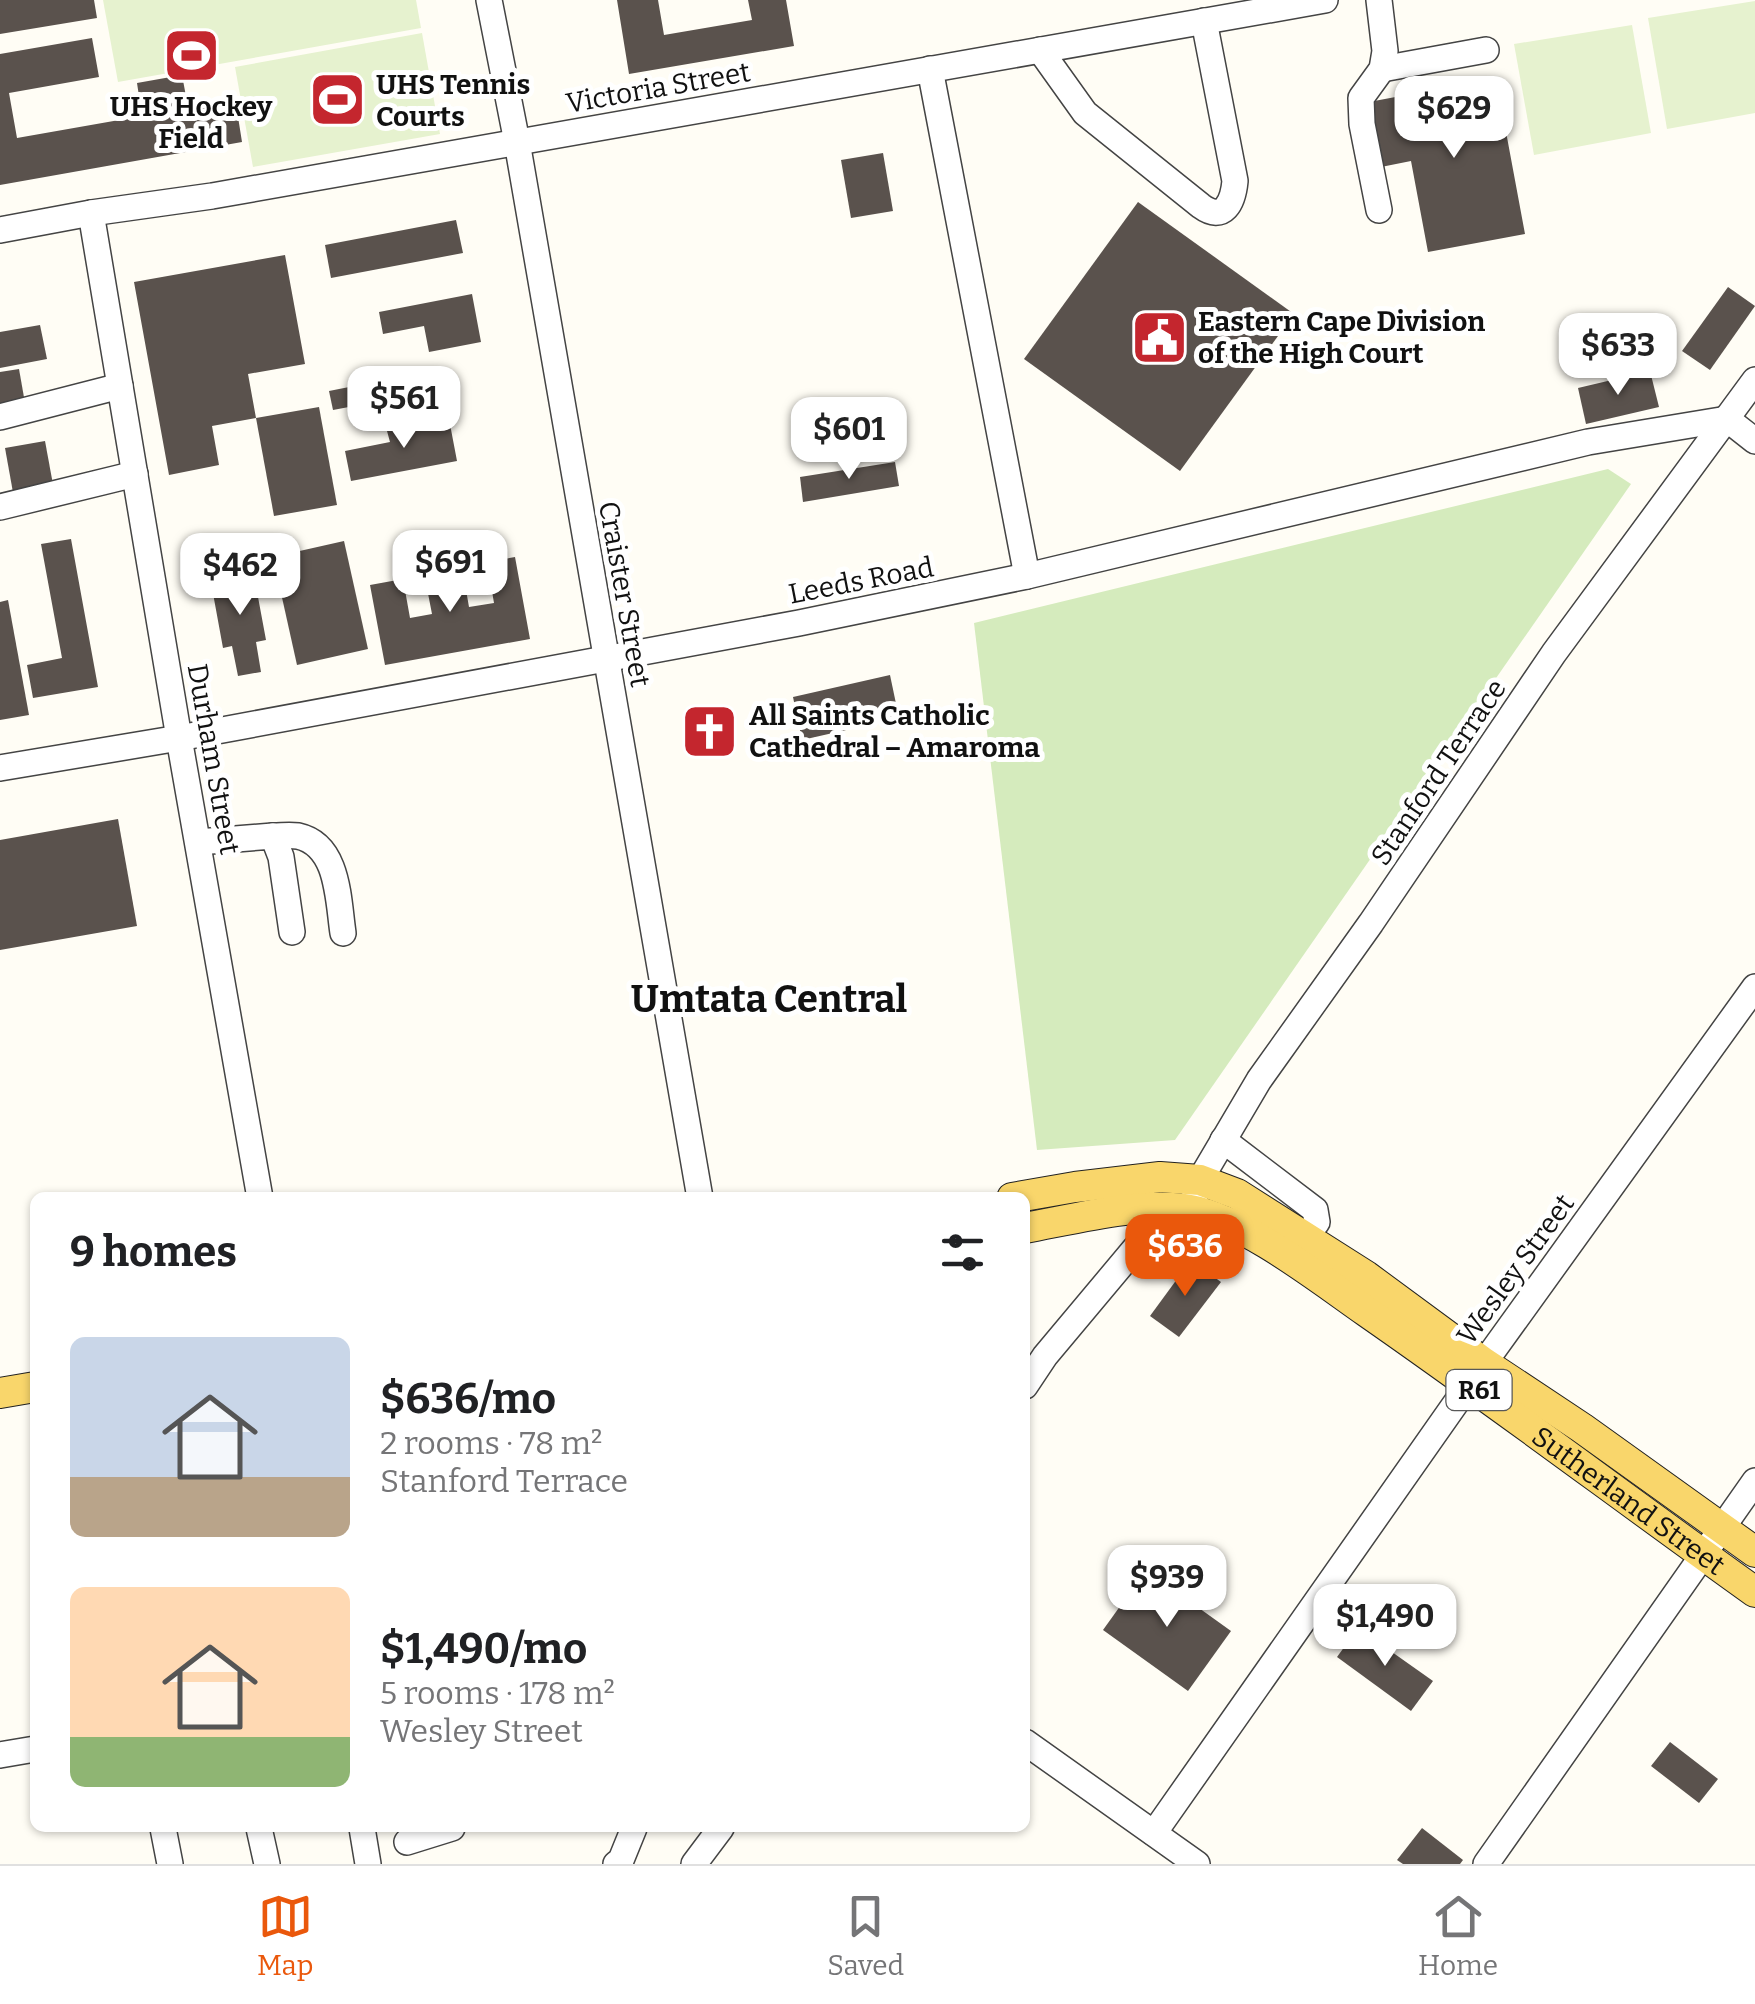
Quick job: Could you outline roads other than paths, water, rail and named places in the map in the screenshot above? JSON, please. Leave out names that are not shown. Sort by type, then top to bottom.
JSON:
[{"type":"main road","name":"Sutherland Street","points":[[1030,1195],[1141,1178],[1200,1180],[1237,1194],[1366,1276],[1477,1373],[1755,1592]]},
{"type":"main road","name":"Sutherland Street","points":[[1030,1227],[1141,1208],[1190,1210],[1226,1223],[1477,1373],[1582,1428],[1755,1552]]},
{"type":"main road","points":[[0,1393],[30,1388]]},
{"type":"street","name":"Craister Street","points":[[489,0],[699,1192]]},
{"type":"street","name":"Victoria Street","points":[[0,230],[1326,0]]},
{"type":"street","points":[[1379,0],[1382,68],[1362,98],[1362,124],[1379,210]]},
{"type":"street","points":[[1040,50],[1085,113],[1208,212],[1220,212],[1227,208],[1234,194],[1235,181],[1204,21]]},
{"type":"street","points":[[1382,68],[1486,50]]},
{"type":"street","points":[[930,69],[1027,576]]},
{"type":"street","name":"Durham Street","points":[[90,213],[259,1192]]},
{"type":"street","name":"Stanford Terrace","points":[[1190,1210],[1200,1180],[1259,1080],[1554,653],[1755,380]]},
{"type":"street","points":[[0,417],[120,386]]},
{"type":"street","points":[[1727,420],[1755,441]]},
{"type":"street","name":"Leeds Road","points":[[0,768],[799,623],[1027,576],[1588,442],[1727,420]]},
{"type":"street","points":[[0,507],[134,474]]},
{"type":"street","points":[[273,836],[281,857],[292,932]]},
{"type":"street","points":[[198,842],[300,836],[328,858],[344,933]]},
{"type":"street","name":"Wesley Street","points":[[1154,1833],[1477,1373],[1755,987]]},
{"type":"street","points":[[1223,1140],[1315,1210],[1317,1222],[1305,1238]]},
{"type":"street","points":[[1030,1378],[1143,1239]]},
{"type":"street","points":[[1486,1864],[1755,1481]]},
{"type":"street","points":[[1030,1746],[1197,1864]]},
{"type":"street","points":[[0,1755],[30,1750]]},
{"type":"street","points":[[164,1832],[170,1864]]},
{"type":"street","points":[[261,1832],[267,1864]]},
{"type":"street","points":[[363,1832],[368,1864]]},
{"type":"street","points":[[407,1842],[439,1832]]},
{"type":"street","points":[[616,1864],[632,1832]]},
{"type":"street","points":[[694,1864],[717,1832]]},
{"type":"place","name":"UHS Hockey Field","points":[[191,55]]},
{"type":"place","name":"UHS Tennis Courts","points":[[337,100]]},
{"type":"place","name":"Eastern Cape Division of the High Court","points":[[1159,337]]},
{"type":"place","name":"All Saints Catholic Cathedral – Amaroma","points":[[710,731]]},
{"type":"district","name":"Umtata Central","points":[[769,999]]}]
